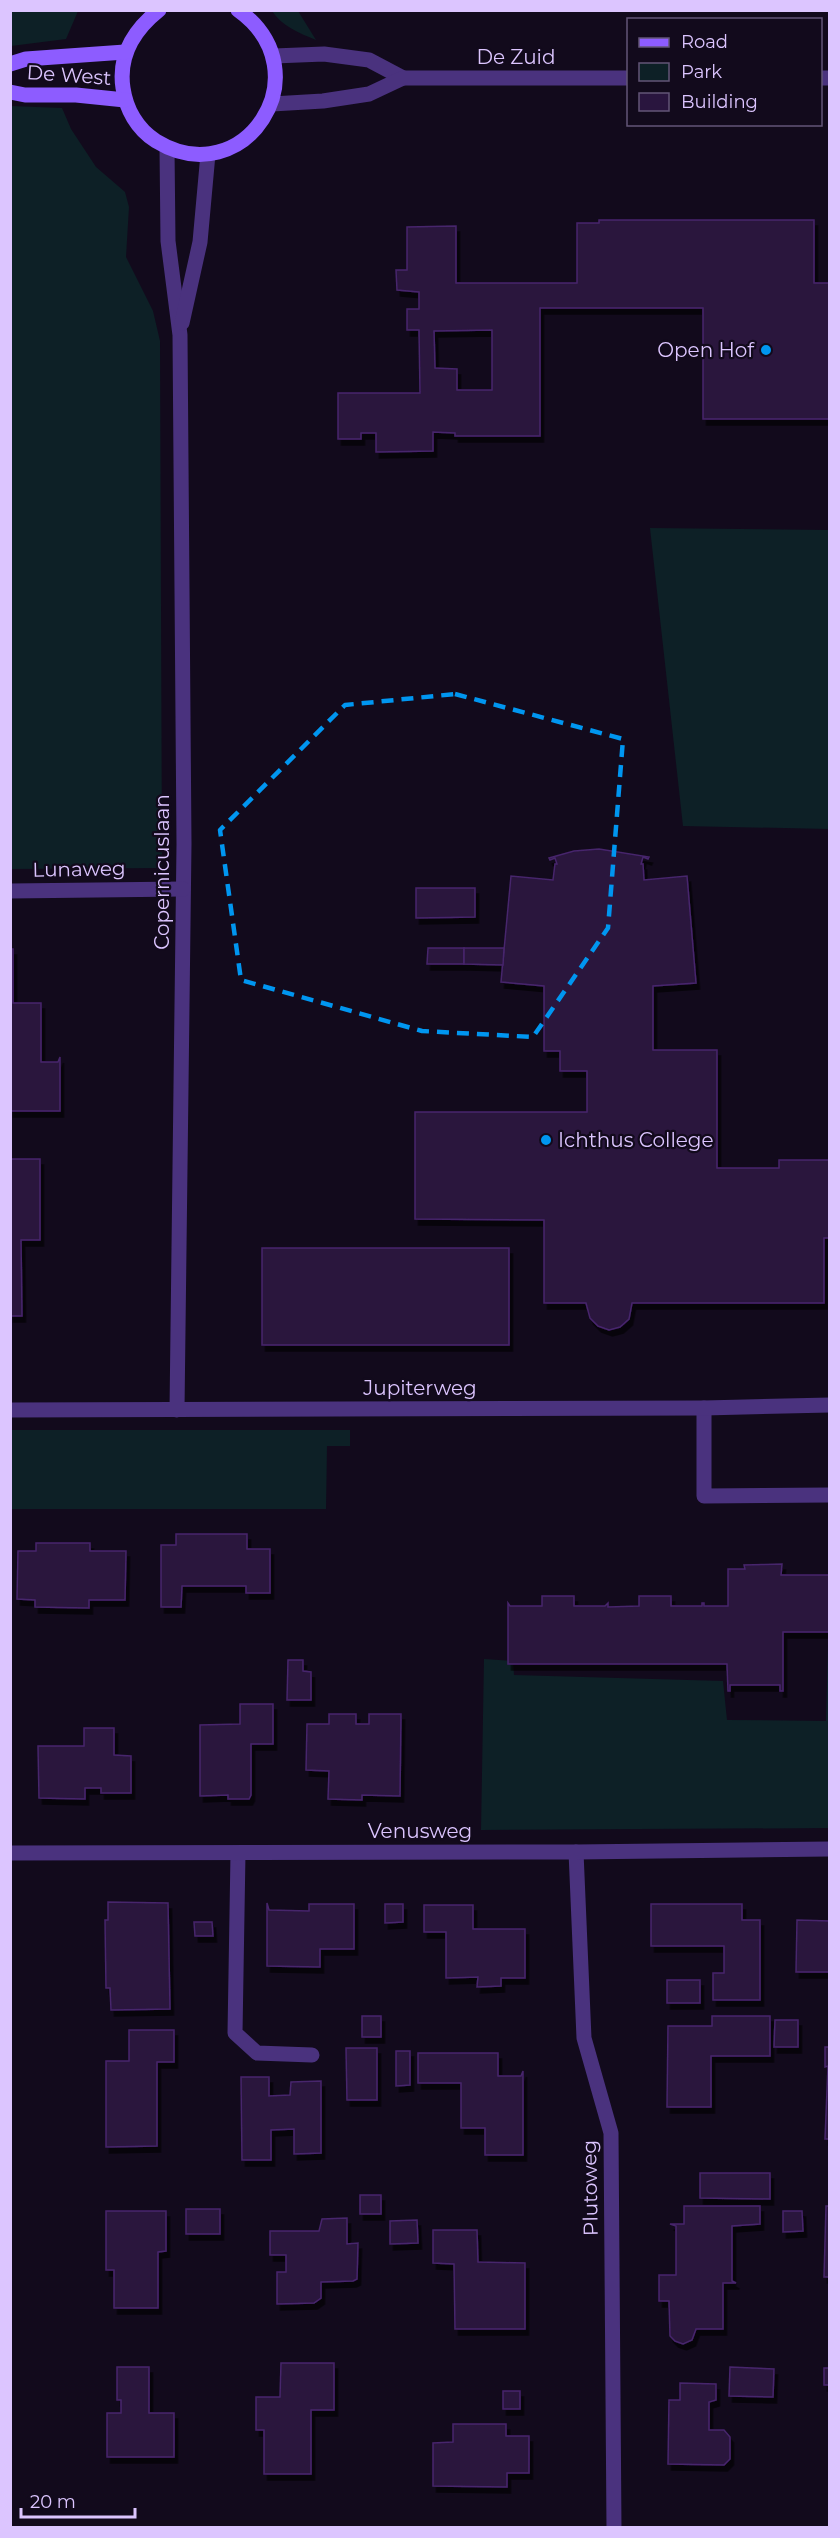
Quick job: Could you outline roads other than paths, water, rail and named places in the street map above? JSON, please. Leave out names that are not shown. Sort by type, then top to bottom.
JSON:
[{"type":"main road","points":[[159,10],[138,28],[125,52],[121,76],[125,100],[134,120],[149,136],[167,148],[187,153],[208,154],[229,148],[247,137],[262,123],[272,104],[277,80],[274,56],[265,36],[251,20],[238,10]]},
{"type":"main road","name":"De West","points":[[10,64],[26,59],[125,52]]},
{"type":"main road","name":"De West","points":[[10,92],[25,95],[76,95],[125,100]]},
{"type":"street","name":"De Zuid","points":[[274,56],[324,54],[369,60],[403,78]]},
{"type":"street","name":"De Zuid","points":[[272,104],[323,101],[369,94],[403,78],[627,78]]},
{"type":"street","name":"Copernicuslaan","points":[[167,148],[168,241],[180,335],[183,889],[177,1410]]},
{"type":"street","name":"Copernicuslaan","points":[[180,335],[200,242],[208,154]]},
{"type":"street","name":"Lunaweg","points":[[10,891],[183,889]]},
{"type":"street","name":"Jupiterweg","points":[[10,1410],[704,1408],[830,1405]]},
{"type":"street","points":[[704,1408],[704,1496],[830,1495]]},
{"type":"street","name":"Venusweg","points":[[10,1853],[576,1852],[830,1848]]},
{"type":"street","name":"Plutoweg","points":[[576,1852],[584,2038],[610,2133],[614,2528]]},
{"type":"street","points":[[238,1853],[235,2033],[258,2053],[312,2055]]},
{"type":"place","name":"Open Hof","points":[[766,350]]},
{"type":"place","name":"Ichthus College","points":[[546,1140]]}]
